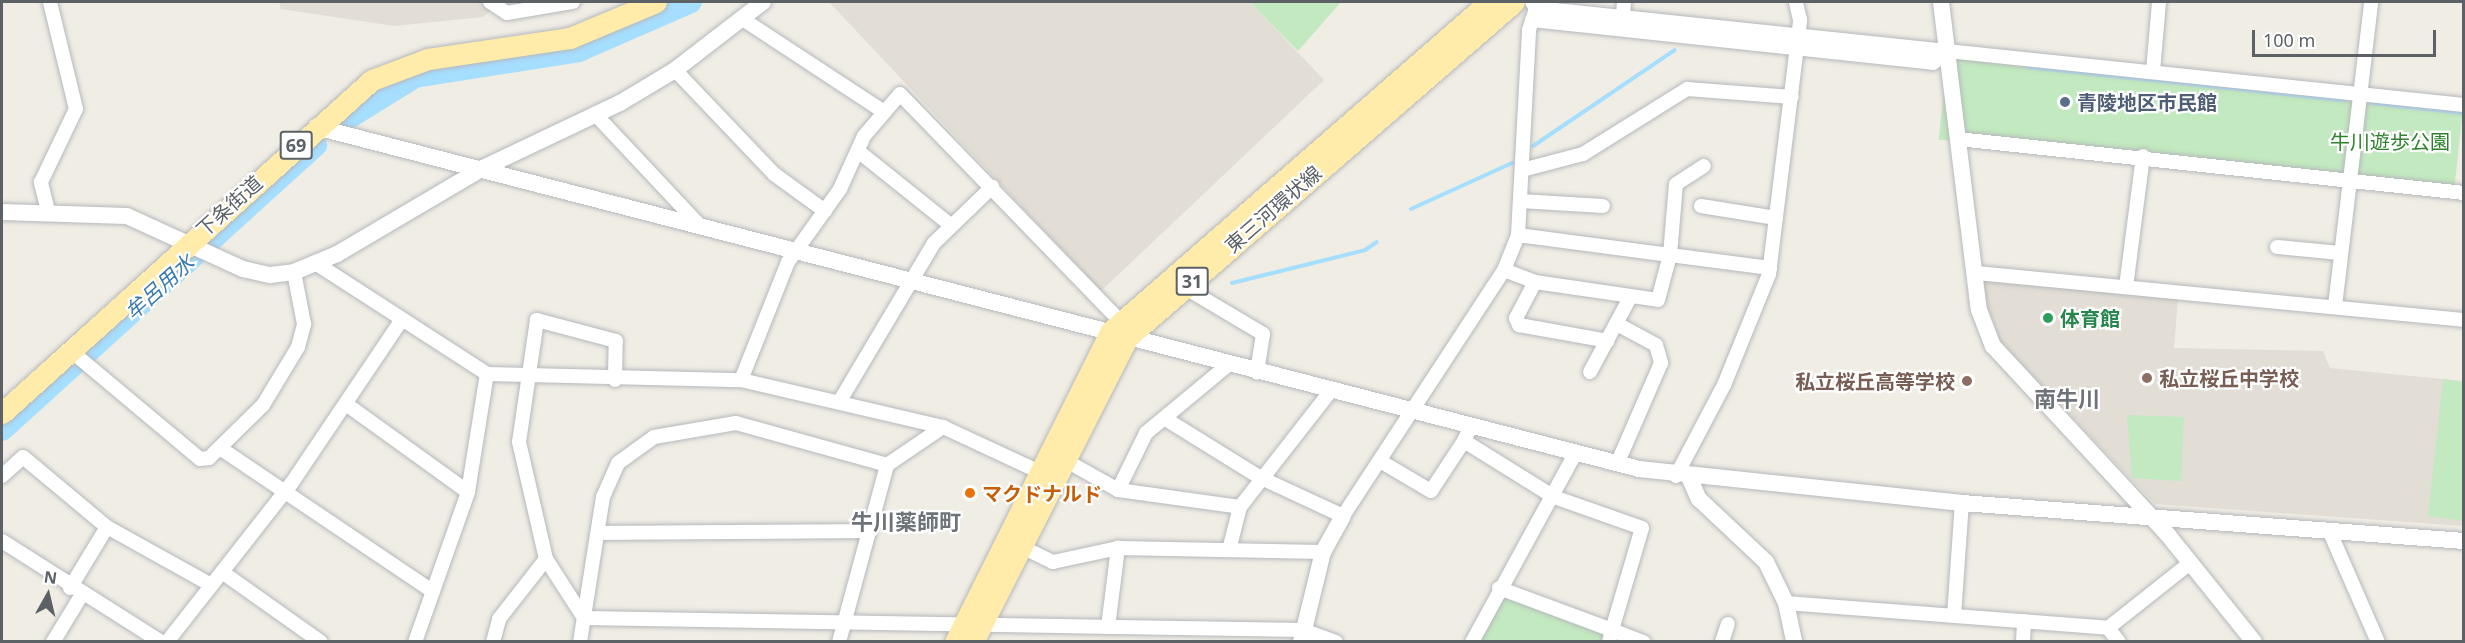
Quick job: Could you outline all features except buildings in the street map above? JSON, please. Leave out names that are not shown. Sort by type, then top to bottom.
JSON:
[{"type":"main road","name":"下条街道","points":[[2,413],[316,127],[372,80],[402,66],[555,42],[656,2]]},
{"type":"main road","name":"東三河環状線","points":[[968,633],[1040,472],[1120,330],[1489,2]]},
{"type":"main road","name":"東三河環状線","points":[[968,633],[1020,546],[1063,459],[1120,330],[1184,287],[1513,2]]},
{"type":"street","points":[[48,211],[41,182],[76,109],[50,2]]},
{"type":"street","points":[[490,2],[507,13],[573,2]]},
{"type":"street","points":[[2,212],[48,211],[127,216],[257,272],[294,272],[317,264],[483,168],[595,114],[675,70],[763,2]]},
{"type":"street","points":[[1513,2],[1532,15],[1797,43],[1948,51],[2463,105]]},
{"type":"street","points":[[1623,16],[1624,2]]},
{"type":"street","points":[[1683,476],[1724,385],[1770,268],[1792,97],[1797,43],[1796,2]]},
{"type":"street","points":[[1941,2],[1979,310],[1993,346],[2152,519],[2254,642]]},
{"type":"street","points":[[2153,71],[2160,2]]},
{"type":"street","points":[[2335,306],[2371,2]]},
{"type":"street","points":[[1532,15],[1623,16],[1797,43]]},
{"type":"street","points":[[1302,636],[1323,552],[1343,516],[1413,413],[1504,270],[1518,235],[1532,15]]},
{"type":"street","points":[[741,18],[884,112]]},
{"type":"street","points":[[675,70],[768,169],[825,211]]},
{"type":"street","points":[[1522,170],[1583,154],[1687,89],[1792,97]]},
{"type":"street","points":[[741,380],[797,252],[825,211],[858,151],[884,112],[900,94],[992,187],[1120,330]]},
{"type":"street","points":[[595,114],[702,228]]},
{"type":"street","points":[[316,127],[483,168],[797,252],[1120,330],[1228,365],[1413,413],[1467,435],[1575,454],[1617,464],[1683,476],[1962,503],[2463,541]]},
{"type":"street","points":[[1958,139],[2142,156],[2463,193]]},
{"type":"street","points":[[858,151],[948,224]]},
{"type":"street","points":[[2126,287],[2142,156]]},
{"type":"street","points":[[1504,270],[1535,282],[1658,300],[1670,255],[1676,184],[1704,166]]},
{"type":"street","points":[[841,399],[948,224],[992,187]]},
{"type":"street","points":[[1520,201],[1603,206]]},
{"type":"street","points":[[1701,206],[1776,218]]},
{"type":"street","points":[[1518,235],[1770,268]]},
{"type":"street","points":[[2277,247],[2341,253]]},
{"type":"street","points":[[317,264],[401,321],[487,374],[527,378],[741,380],[841,399],[943,427],[1040,472]]},
{"type":"street","points":[[71,351],[200,459],[220,448],[263,405],[298,346],[304,324],[294,272]]},
{"type":"street","points":[[1976,273],[2463,320]]},
{"type":"street","points":[[1535,282],[1516,318],[1519,325],[1608,341]]},
{"type":"street","points":[[1184,287],[1263,334],[1257,373]]},
{"type":"street","points":[[1590,372],[1631,296]]},
{"type":"street","points":[[584,618],[546,559],[519,442],[537,320],[616,341],[615,380]]},
{"type":"street","points":[[167,642],[284,492],[401,321]]},
{"type":"street","points":[[1617,324],[1656,345],[1661,363],[1617,464]]},
{"type":"street","points":[[1118,490],[1146,434],[1228,365]]},
{"type":"street","points":[[415,642],[468,492],[487,374]]},
{"type":"street","points":[[1229,550],[1240,507],[1259,477],[1330,392]]},
{"type":"street","points":[[346,404],[468,492]]},
{"type":"street","points":[[1164,418],[1259,477],[1343,516]]},
{"type":"street","points":[[580,642],[603,497],[618,463],[654,437],[736,423],[887,465]]},
{"type":"street","points":[[838,642],[887,465],[943,427]]},
{"type":"street","points":[[1380,461],[1431,491],[1467,435]]},
{"type":"street","points":[[1467,435],[1554,496],[1642,528],[1610,636]]},
{"type":"street","points":[[220,448],[432,591]]},
{"type":"street","points":[[1472,642],[1499,588],[1554,496],[1575,454]]},
{"type":"street","points":[[2,476],[23,457],[107,527],[211,585]]},
{"type":"street","points":[[1063,459],[1118,490],[1240,507]]},
{"type":"street","points":[[1683,476],[1699,499],[1766,562],[1786,603],[1794,642]]},
{"type":"street","points":[[1954,616],[1962,503]]},
{"type":"street","points":[[53,642],[107,527]]},
{"type":"street","points":[[2329,530],[2378,642]]},
{"type":"street","points":[[598,532],[868,531]]},
{"type":"street","points":[[2,541],[76,592],[160,642]]},
{"type":"street","points":[[1020,546],[1053,562],[1118,548],[1323,552]]},
{"type":"street","points":[[1108,627],[1118,548]]},
{"type":"street","points":[[493,642],[499,619],[546,559]]},
{"type":"street","points":[[1786,603],[2108,628],[2190,563]]},
{"type":"street","points":[[222,572],[321,642]]},
{"type":"street","points":[[1499,588],[1610,636],[1644,642]]},
{"type":"street","points":[[584,618],[844,623],[968,633],[1108,627],[1302,636],[1336,642]]},
{"type":"street","points":[[2023,642],[2024,621]]},
{"type":"street","points":[[1722,642],[1728,624]]},
{"type":"street","points":[[2108,628],[2119,642]]},
{"type":"shaded area","points":[[279,2],[550,2],[498,5],[483,17],[394,26],[281,9]]},
{"type":"shaded area","points":[[829,2],[1250,2],[1324,80],[1101,291]]},
{"type":"shaded area","points":[[1991,279],[2178,299],[2174,348],[2323,351],[2330,368],[2463,381],[2463,526],[2155,504],[2000,341],[1979,281]]},
{"type":"green space","points":[[1250,2],[1341,2],[1298,51]]},
{"type":"green space","name":"牛川遊歩公園","points":[[1948,51],[2463,105],[2454,194],[1939,140]]},
{"type":"green space","points":[[2443,379],[2463,382],[2463,521],[2428,516]]},
{"type":"green space","points":[[2127,415],[2184,417],[2181,481],[2132,478]]},
{"type":"green space","points":[[1501,594],[1606,633],[1603,641],[1478,642]]},
{"type":"waterway","name":"牟呂用水","points":[[349,118],[415,77],[579,51],[691,2]]},
{"type":"waterway","points":[[1533,146],[1675,50]]},
{"type":"waterway","points":[[2028,67],[2344,100]]},
{"type":"waterway","points":[[2372,103],[2464,113]]},
{"type":"waterway","name":"牟呂用水","points":[[2,430],[316,145]]},
{"type":"waterway","points":[[1411,209],[1512,163]]},
{"type":"waterway","points":[[1232,283],[1365,250],[1377,242]]},
{"type":"place","name":"青陵地区市民館","points":[[2065,102]]},
{"type":"place","name":"体育館","points":[[2048,318]]},
{"type":"place","name":"私立桜丘中学校","points":[[2147,378]]},
{"type":"place","name":"私立桜丘高等学校","points":[[1967,381]]},
{"type":"place","name":"マクドナルド","points":[[970,493]]},
{"type":"district","name":"南牛川","points":[[2067,399]]},
{"type":"district","name":"牛川薬師町","points":[[906,522]]}]
